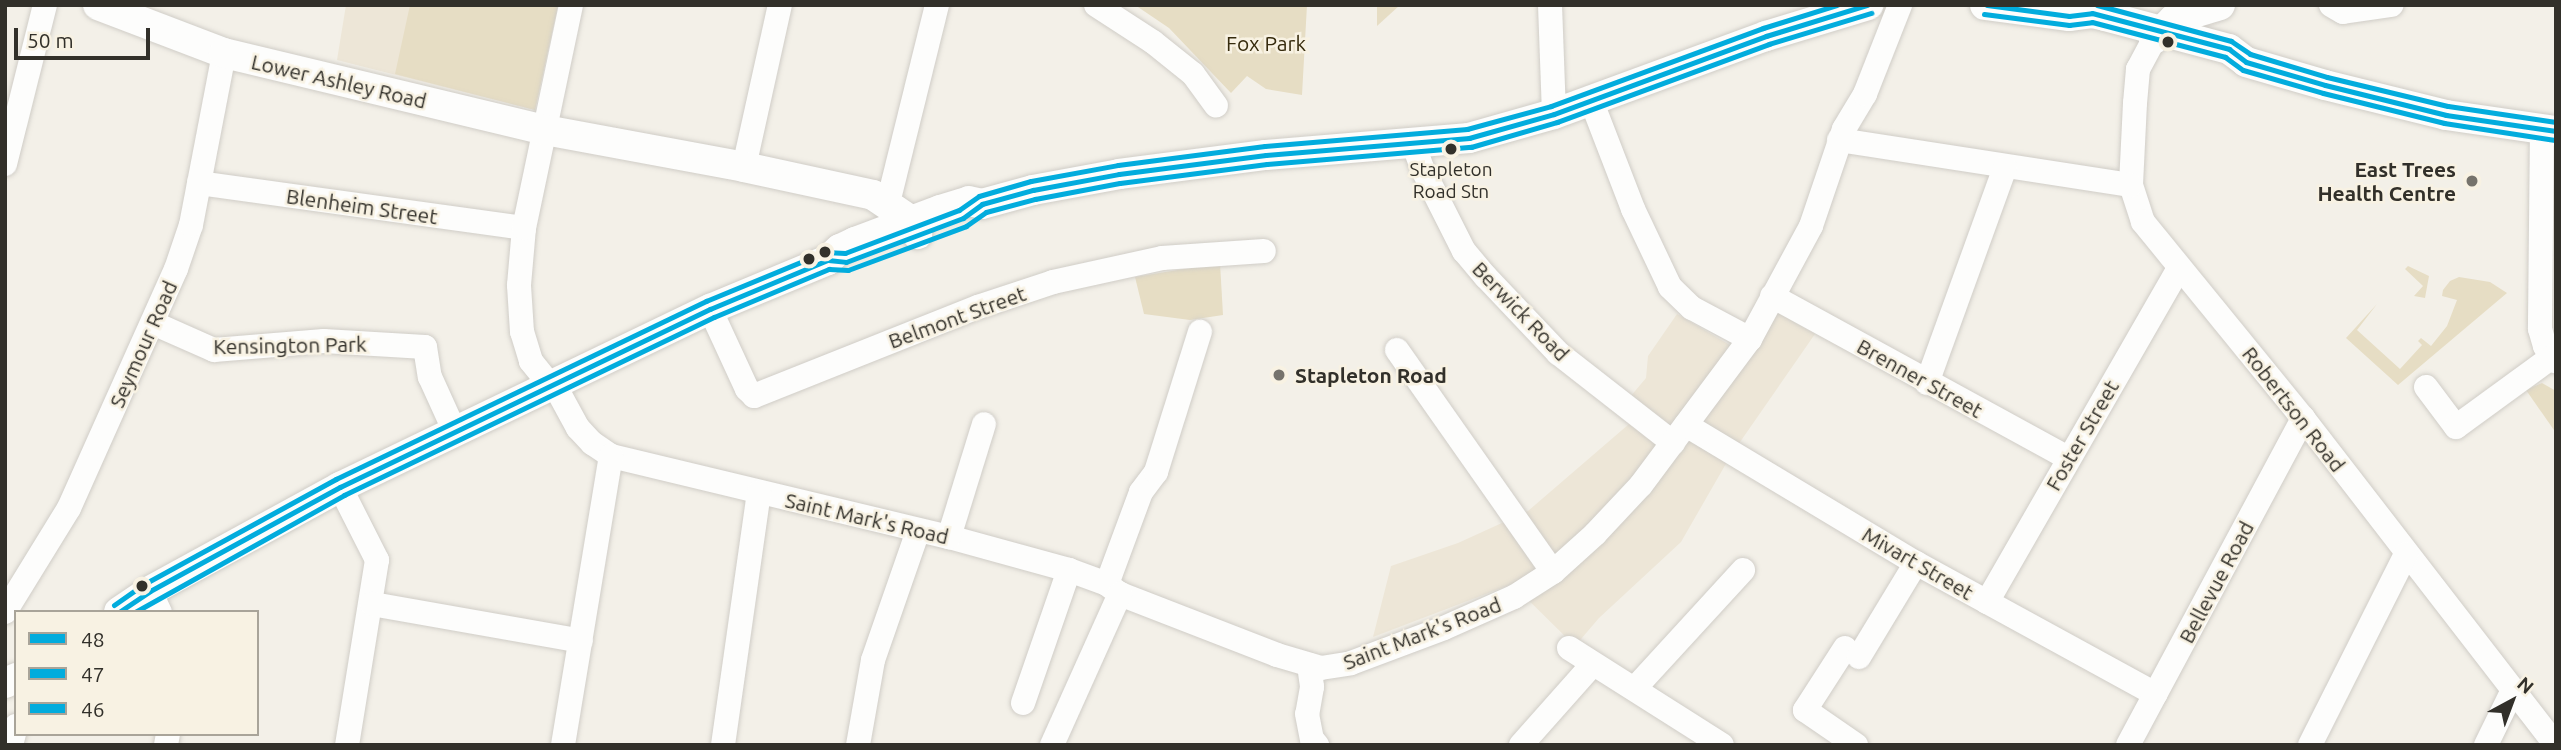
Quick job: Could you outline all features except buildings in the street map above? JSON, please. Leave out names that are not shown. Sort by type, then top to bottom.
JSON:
[{"type":"main road","name":"Lower Ashley Road","points":[[98,5],[224,53],[545,130],[744,167],[855,191],[899,226]]},
{"type":"main road","points":[[126,610],[155,602],[340,487],[710,309],[828,260],[846,262],[899,226],[963,218],[982,204],[1033,190],[1119,174],[1266,155],[1469,138],[1554,114],[1766,36],[1868,5]]},
{"type":"main road","points":[[1985,5],[2069,16],[2086,27],[2163,41],[2225,61],[2250,63],[2446,115],[2549,130]]},
{"type":"main road","points":[[2163,41],[2174,19],[2220,5]]},
{"type":"main road","points":[[2234,5],[2232,26],[2250,63]]},
{"type":"street","points":[[5,164],[9,131],[45,5]]},
{"type":"street","points":[[524,228],[571,5]]},
{"type":"street","points":[[744,167],[780,5]]},
{"type":"street","points":[[899,226],[937,5]]},
{"type":"street","points":[[1096,5],[1153,42],[1193,74],[1216,106]]},
{"type":"street","points":[[1550,5],[1554,114]]},
{"type":"street","name":"Saint Mark's Road","points":[[524,228],[519,285],[522,332],[531,361],[552,385],[578,428],[611,456],[949,537],[1069,570],[1321,668],[1351,663],[1444,628],[1514,597],[1553,572],[1595,534],[1641,485],[1749,339],[1811,226],[1839,140],[1865,94],[1900,5]]},
{"type":"street","points":[[2331,5],[2343,12],[2391,5]]},
{"type":"street","name":"Robertson Road","points":[[2163,41],[2138,69],[2131,185],[2143,222],[2304,418],[2406,554],[2556,744]]},
{"type":"street","name":"Seymour Road","points":[[5,612],[69,509],[153,323],[191,225],[224,53]]},
{"type":"street","points":[[1591,100],[1633,209],[1665,281],[1692,308],[1749,339]]},
{"type":"street","points":[[2426,387],[2456,427],[2554,359],[2541,337],[2539,307],[2549,130]]},
{"type":"street","points":[[1839,140],[2005,168],[2131,185]]},
{"type":"street","name":"Berwick Road","points":[[1413,143],[1423,170],[1464,251],[1486,277],[1558,353],[1679,434]]},
{"type":"street","points":[[1927,383],[2005,168]]},
{"type":"street","name":"Blenheim Street","points":[[200,183],[524,228]]},
{"type":"street","name":"Belmont Street","points":[[710,309],[747,388],[754,396],[978,307],[1053,282],[1161,258],[1264,251]]},
{"type":"street","name":"Foster Street","points":[[1987,602],[2179,268]]},
{"type":"street","name":"Brenner Street","points":[[1772,296],[2068,458]]},
{"type":"street","name":"Kensington Park","points":[[153,323],[214,350],[310,341],[425,347],[430,377],[455,432]]},
{"type":"street","points":[[1052,745],[1114,589],[1141,492],[1156,472],[1200,332]]},
{"type":"street","points":[[1397,351],[1553,572]]},
{"type":"street","name":"Bellevue Road","points":[[2128,745],[2304,418]]},
{"type":"street","points":[[949,537],[984,424]]},
{"type":"street","name":"Mivart Street","points":[[1679,434],[2155,694]]},
{"type":"street","points":[[563,745],[611,456]]},
{"type":"street","points":[[340,487],[377,560],[372,604],[347,745]]},
{"type":"street","points":[[723,745],[759,493]]},
{"type":"street","points":[[859,744],[873,660],[918,531]]},
{"type":"street","points":[[2310,745],[2406,554]]},
{"type":"street","points":[[1856,745],[1805,710],[1852,653],[1916,563]]},
{"type":"street","points":[[1023,703],[1069,570]]},
{"type":"street","points":[[1635,688],[1743,570]]},
{"type":"street","points":[[372,604],[581,641]]},
{"type":"street","points":[[1569,648],[1722,745]]},
{"type":"street","points":[[1309,665],[1312,687],[1307,714],[1312,743]]},
{"type":"street","points":[[1521,745],[1592,665]]},
{"type":"street","points":[[2486,745],[2513,690]]},
{"type":"shaded area","points":[[346,5],[558,5],[535,110],[337,60]]},
{"type":"shaded area","points":[[1771,309],[1815,334],[1731,455],[1681,542],[1599,618],[1575,646],[1512,584],[1373,637],[1391,566],[1458,543],[1528,511],[1636,418],[1630,397],[1646,378],[1648,356],[1677,314],[1745,354]]},
{"type":"green space","points":[[410,5],[558,5],[535,110],[395,74]]},
{"type":"green space","name":"Fox Park","points":[[1135,5],[1307,5],[1302,95],[1266,89],[1247,76],[1231,93],[1169,28]]},
{"type":"green space","points":[[1377,5],[1400,5],[1377,26]]},
{"type":"green space","points":[[1220,263],[1223,315],[1190,320],[1144,314],[1135,277]]},
{"type":"green space","points":[[2408,266],[2429,276],[2425,298],[2414,296],[2423,286],[2405,269]]},
{"type":"green space","points":[[2459,277],[2490,282],[2507,293],[2398,385],[2346,338],[2377,304],[2357,330],[2400,369],[2422,345],[2418,341],[2421,338],[2431,346],[2447,326],[2457,300],[2442,296],[2443,290],[2450,281]]},
{"type":"green space","points":[[2542,383],[2556,391],[2556,433],[2526,390]]},
{"type":"transit line","name":"46","points":[[114,605],[146,583],[336,479],[706,301],[825,252],[845,253],[959,210],[979,196],[1031,181],[1118,165],[1265,146],[1467,129],[1551,106],[1763,28],[1837,5]]},
{"type":"transit line","name":"48","points":[[122,610],[150,591],[340,487],[710,309],[828,260],[846,262],[963,218],[982,204],[1033,190],[1119,174],[1266,155],[1469,138],[1554,114],[1766,36],[1867,5]]},
{"type":"transit line","name":"48","points":[[1987,5],[2069,16],[2092,13],[2229,49],[2246,62],[2325,85],[2446,115],[2556,131]]},
{"type":"transit line","name":"46","points":[[2097,5],[2231,41],[2250,54],[2327,77],[2448,106],[2556,122]]},
{"type":"transit line","name":"47","points":[[139,610],[344,495],[714,317],[829,269],[848,270],[966,226],[986,212],[1035,199],[1120,183],[1267,164],[1471,147],[1557,122],[1769,44],[1871,13]]},
{"type":"transit line","name":"47","points":[[1984,14],[2069,25],[2092,22],[2225,57],[2243,70],[2323,93],[2444,123],[2555,140]]},
{"type":"place","name":"Stapleton Road Stn","points":[[1451,149]]},
{"type":"place","name":"East Trees Health Centre","points":[[2472,181]]},
{"type":"place","name":"Stapleton Road","points":[[1279,375]]}]
